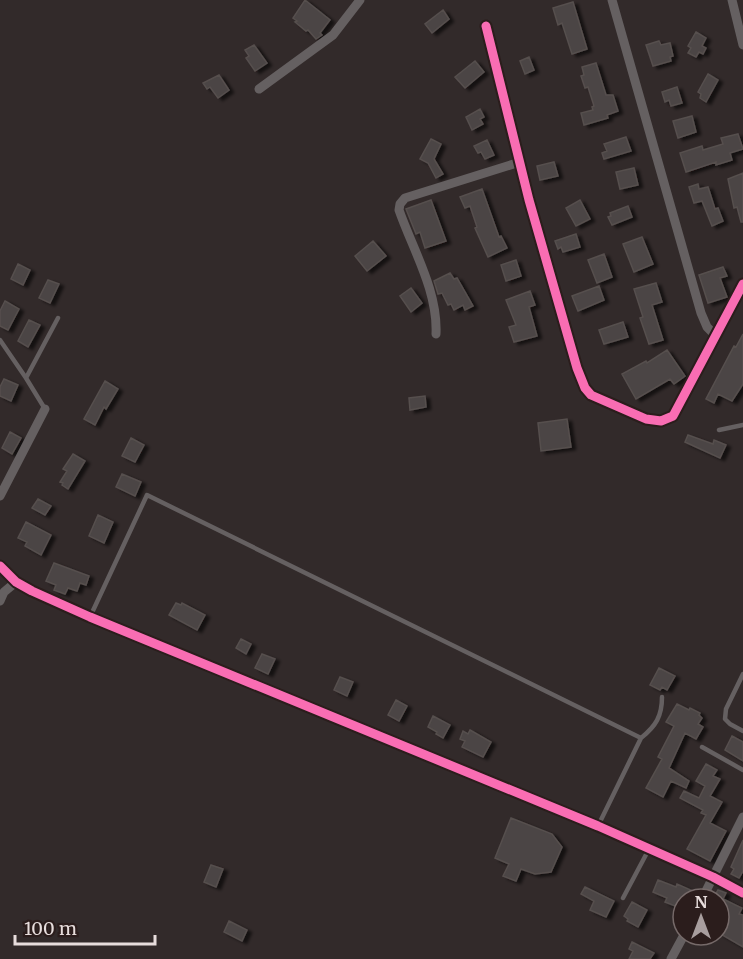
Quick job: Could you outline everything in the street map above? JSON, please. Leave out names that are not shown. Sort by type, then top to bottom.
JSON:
[{"type":"street","points":[[259,89],[333,35],[360,0]]},
{"type":"street","points":[[612,0],[701,313],[707,327],[715,336]]},
{"type":"street","points":[[732,0],[743,45]]},
{"type":"street","points":[[486,26],[529,200],[577,368],[585,388],[591,395],[646,419],[661,421],[674,416],[743,284]]},
{"type":"street","points":[[436,334],[437,322],[432,298],[399,210],[400,204],[405,198],[520,162]]},
{"type":"street","points":[[0,496],[45,409]]},
{"type":"street","points":[[0,566],[16,582],[90,617],[598,826],[743,892]]},
{"type":"street","points":[[1,595],[16,582]]},
{"type":"street","points":[[708,887],[743,817]]},
{"type":"lane","points":[[26,378],[58,318]]},
{"type":"lane","points":[[0,340],[45,409]]},
{"type":"lane","points":[[719,430],[743,425]]},
{"type":"lane","points":[[90,617],[147,495],[641,738]]},
{"type":"lane","points":[[743,674],[726,710],[725,718],[730,724],[743,731]]},
{"type":"lane","points":[[598,826],[641,738],[657,721],[662,710],[662,697]]},
{"type":"lane","points":[[702,747],[743,770]]},
{"type":"lane","points":[[623,898],[649,849]]},
{"type":"building","points":[[305,0],[330,20],[320,33],[322,35],[316,39],[293,18]]},
{"type":"building","points":[[573,2],[587,49],[572,54],[562,23],[558,25],[553,8]]},
{"type":"building","points":[[443,10],[449,19],[432,33],[425,24]]},
{"type":"building","points":[[696,32],[706,38],[702,46],[706,48],[703,54],[699,52],[696,57],[688,53],[691,48],[688,46]]},
{"type":"building","points":[[659,41],[661,45],[670,43],[673,56],[670,57],[671,61],[653,66],[646,45]]},
{"type":"building","points":[[254,45],[267,63],[255,71],[246,58],[249,56],[245,50]]},
{"type":"building","points":[[529,57],[534,70],[525,74],[520,61]]},
{"type":"building","points":[[475,61],[484,72],[465,88],[455,77]]},
{"type":"building","points":[[596,63],[606,95],[613,95],[618,111],[607,115],[608,118],[584,125],[581,113],[593,110],[594,106],[588,87],[585,88],[581,76],[584,75],[582,67]]},
{"type":"building","points":[[708,74],[718,80],[706,102],[700,98],[701,94],[698,92]]},
{"type":"building","points":[[219,75],[229,90],[218,98],[210,87],[207,89],[203,83]]},
{"type":"building","points":[[677,87],[682,103],[671,106],[669,100],[665,102],[662,92]]},
{"type":"building","points":[[480,109],[484,117],[480,119],[483,124],[472,130],[466,117]]},
{"type":"building","points":[[692,116],[696,132],[678,138],[673,121]]},
{"type":"building","points":[[738,134],[743,149],[730,153],[732,160],[716,165],[716,162],[686,172],[680,153],[702,146],[703,150],[723,144],[721,138]]},
{"type":"building","points":[[626,137],[631,151],[604,159],[602,153],[607,151],[604,144]]},
{"type":"building","points":[[431,139],[441,144],[434,159],[443,174],[436,178],[428,163],[420,159]]},
{"type":"building","points":[[487,140],[494,155],[485,159],[474,146]]},
{"type":"building","points":[[554,162],[558,176],[540,180],[537,166]]},
{"type":"building","points":[[634,168],[638,185],[620,189],[616,172]]},
{"type":"building","points":[[743,173],[743,222],[741,222],[737,207],[734,208],[728,179]]},
{"type":"building","points":[[698,184],[699,189],[708,187],[715,209],[718,208],[723,221],[712,226],[702,201],[694,203],[689,187]]},
{"type":"building","points":[[482,189],[499,237],[501,236],[507,248],[488,257],[475,228],[477,227],[470,206],[465,208],[460,197]]},
{"type":"building","points":[[431,200],[446,241],[425,248],[420,232],[416,234],[406,209]]},
{"type":"building","points":[[580,200],[590,219],[576,226],[566,208]]},
{"type":"building","points":[[628,206],[632,217],[612,225],[608,217],[611,216],[610,213]]},
{"type":"building","points":[[576,234],[580,247],[563,252],[561,247],[558,249],[555,241]]},
{"type":"building","points":[[642,237],[653,264],[634,272],[623,244]]},
{"type":"building","points":[[373,241],[386,256],[367,271],[355,256]]},
{"type":"building","points":[[604,254],[612,277],[597,283],[588,260]]},
{"type":"building","points":[[516,260],[521,276],[506,281],[501,265]]},
{"type":"building","points":[[18,264],[30,270],[23,285],[11,279]]},
{"type":"building","points":[[723,267],[727,276],[720,278],[727,297],[708,303],[699,275]]},
{"type":"building","points":[[450,273],[454,279],[457,278],[473,306],[465,310],[463,305],[454,310],[451,304],[448,305],[442,293],[438,294],[434,281]]},
{"type":"building","points":[[48,280],[59,284],[50,303],[39,298]]},
{"type":"building","points":[[656,283],[662,302],[652,305],[663,340],[649,344],[640,318],[643,317],[634,289]]},
{"type":"building","points":[[599,286],[604,300],[578,311],[572,296]]},
{"type":"building","points":[[411,288],[422,303],[411,312],[400,296]]},
{"type":"building","points":[[530,291],[535,305],[529,307],[537,336],[514,342],[509,327],[516,325],[506,300]]},
{"type":"building","points":[[5,301],[19,309],[8,330],[0,326],[0,311]]},
{"type":"building","points":[[29,320],[40,325],[28,347],[18,341]]},
{"type":"building","points":[[623,322],[628,337],[604,344],[599,330]]},
{"type":"building","points":[[743,334],[743,384],[732,401],[718,394],[714,403],[706,399],[734,346],[736,347]]},
{"type":"building","points":[[667,350],[685,376],[674,384],[670,379],[636,399],[622,374],[646,361],[647,363]]},
{"type":"building","points":[[4,379],[18,385],[11,401],[0,396],[0,387]]},
{"type":"building","points":[[105,381],[118,389],[106,409],[104,407],[95,425],[84,419]]},
{"type":"building","points":[[425,396],[426,407],[410,410],[409,398]]},
{"type":"building","points":[[567,419],[571,447],[541,451],[538,423]]},
{"type":"building","points":[[10,432],[21,438],[12,454],[2,448]]},
{"type":"building","points":[[688,435],[713,444],[714,440],[726,445],[720,458],[685,442]]},
{"type":"building","points":[[131,438],[144,445],[135,462],[122,456]]},
{"type":"building","points":[[73,454],[85,461],[68,489],[60,482],[67,471],[63,469]]},
{"type":"building","points":[[122,474],[141,482],[135,496],[116,487]]},
{"type":"building","points":[[38,499],[51,506],[45,515],[32,508]]},
{"type":"building","points":[[98,515],[113,522],[104,543],[89,536]]},
{"type":"building","points":[[26,522],[51,535],[41,555],[25,546],[27,542],[18,538]]},
{"type":"building","points":[[54,563],[89,576],[86,585],[80,583],[77,591],[68,588],[65,594],[54,590],[56,585],[46,581]]},
{"type":"building","points":[[176,603],[181,605],[182,603],[205,615],[197,630],[169,615]]},
{"type":"building","points":[[241,639],[251,644],[246,654],[236,648]]},
{"type":"building","points":[[262,654],[275,659],[268,674],[255,668]]},
{"type":"building","points":[[659,668],[675,676],[667,690],[662,687],[660,690],[650,685]]},
{"type":"building","points":[[340,677],[353,682],[347,696],[334,690]]},
{"type":"building","points":[[396,700],[407,706],[399,721],[388,715]]},
{"type":"building","points":[[677,704],[700,713],[702,718],[698,724],[703,727],[696,739],[685,733],[669,768],[689,781],[686,788],[671,781],[663,797],[646,788],[662,759],[658,757],[674,726],[666,722]]},
{"type":"building","points":[[433,716],[450,725],[443,738],[428,727]]},
{"type":"building","points":[[470,730],[491,742],[483,757],[462,747],[465,741],[460,739],[463,731],[468,734]]},
{"type":"building","points":[[732,736],[743,742],[743,761],[725,750]]},
{"type":"building","points":[[706,764],[717,770],[713,776],[720,779],[710,796],[722,802],[710,823],[726,831],[710,861],[687,849],[706,815],[701,813],[703,810],[680,798],[684,791],[699,798],[705,786],[696,781]]},
{"type":"building","points":[[511,818],[552,834],[562,847],[551,872],[535,874],[521,869],[516,881],[503,876],[509,864],[495,858]]},
{"type":"building","points":[[743,840],[743,871],[739,878],[731,874],[734,869],[731,867]]},
{"type":"building","points":[[211,865],[223,869],[216,887],[204,882]]},
{"type":"building","points":[[658,880],[676,887],[671,887],[671,904],[665,902],[667,898],[653,892]]},
{"type":"building","points":[[585,887],[614,901],[606,917],[590,910],[594,901],[581,894]]},
{"type":"building","points":[[632,902],[647,910],[638,927],[627,921],[628,919],[624,916]]},
{"type":"building","points":[[731,903],[742,908],[739,914],[743,915],[743,947],[731,940]]},
{"type":"building","points":[[229,921],[247,930],[242,941],[224,932]]},
{"type":"building","points":[[632,942],[654,953],[650,959],[629,959],[633,951],[629,949]]},
{"type":"cycle path","points":[[486,26],[529,200],[577,368],[585,388],[591,395],[646,419],[661,421],[673,416],[743,284]]},
{"type":"cycle path","points":[[0,566],[16,582],[90,617],[598,826],[713,877],[743,893]]}]
